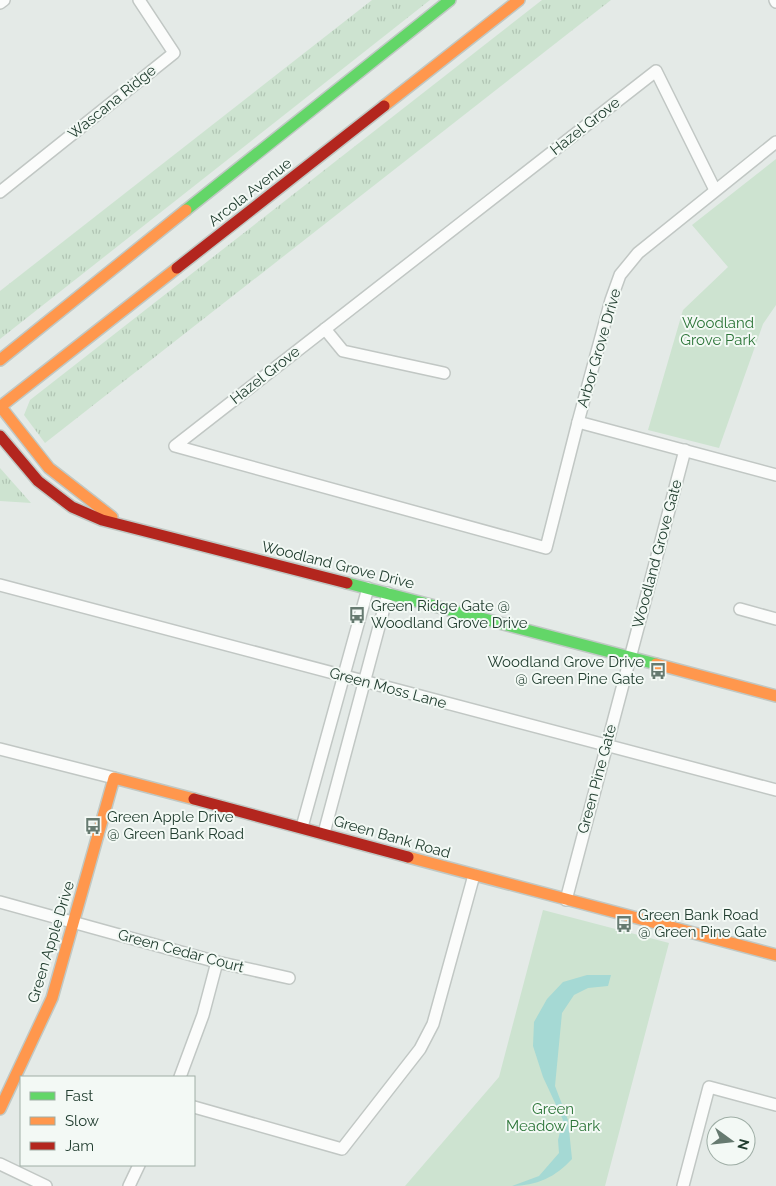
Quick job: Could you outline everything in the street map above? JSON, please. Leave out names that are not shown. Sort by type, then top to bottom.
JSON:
[{"type":"street","points":[[0,3],[4,0]]},
{"type":"street","name":"Wascana Ridge","points":[[0,192],[174,53],[139,0]]},
{"type":"street","name":"Arcola Avenue","points":[[0,360],[162,228],[450,0]]},
{"type":"street","name":"Arcola Avenue","points":[[0,407],[519,0]]},
{"type":"street","name":"Hazel Grove","points":[[578,422],[546,548],[175,446],[656,71],[716,190]]},
{"type":"street","name":"Arbor Grove Drive","points":[[776,142],[638,253],[620,275],[610,300],[578,422],[776,474]]},
{"type":"street","points":[[325,328],[343,351],[444,373]]},
{"type":"street","name":"Woodland Grove Drive","points":[[0,407],[49,468],[124,526]]},
{"type":"street","name":"Woodland Grove Drive","points":[[0,436],[38,481],[72,507],[102,520],[388,593],[776,696]]},
{"type":"street","name":"Woodland Grove Gate","points":[[630,658],[685,450]]},
{"type":"street","name":"Green Moss Lane","points":[[0,585],[776,790]]},
{"type":"street","points":[[302,827],[342,676],[368,588]]},
{"type":"street","points":[[324,833],[388,593]]},
{"type":"street","points":[[740,609],[776,618]]},
{"type":"street","name":"Green Pine Gate","points":[[566,900],[630,658]]},
{"type":"street","name":"Green Bank Road","points":[[0,749],[302,827],[566,900],[776,955]]},
{"type":"street","name":"Green Apple Drive","points":[[0,1108],[52,998],[114,778]]},
{"type":"street","points":[[195,1107],[342,1149],[420,1049],[433,1024],[474,875]]},
{"type":"street","name":"Green Cedar Court","points":[[0,902],[217,962],[289,978]]},
{"type":"street","points":[[180,1076],[203,1015],[217,962]]},
{"type":"street","points":[[683,1186],[709,1087],[776,1105]]},
{"type":"street","points":[[0,1164],[46,1186]]},
{"type":"street","points":[[129,1186],[139,1166]]},
{"type":"green space","points":[[372,0],[430,0],[0,339],[0,291]]},
{"type":"green space","points":[[542,0],[611,0],[45,443],[24,415],[30,400]]},
{"type":"green space","name":"Woodland Grove Park","points":[[776,159],[776,305],[763,324],[719,448],[648,430],[683,310],[728,267],[692,225]]},
{"type":"green space","points":[[0,468],[31,503],[0,501]]},
{"type":"green space","name":"Green Meadow Park","points":[[543,910],[669,943],[605,1186],[405,1186],[499,1077]]},
{"type":"water","points":[[587,975],[611,975],[608,986],[588,988],[574,995],[562,1013],[555,1086],[568,1120],[572,1159],[559,1171],[545,1179],[521,1186],[512,1186],[539,1176],[559,1153],[558,1140],[563,1120],[543,1077],[533,1046],[534,1022],[547,999],[563,982]]},
{"type":"traffic: fast","points":[[186,210],[450,0]]},
{"type":"traffic: fast","points":[[347,583],[656,664]]},
{"type":"traffic: slow","points":[[384,106],[519,0]]},
{"type":"traffic: slow","points":[[0,360],[186,210]]},
{"type":"traffic: slow","points":[[0,407],[177,268]]},
{"type":"traffic: slow","points":[[0,406],[49,468],[112,517]]},
{"type":"traffic: slow","points":[[656,664],[776,696]]},
{"type":"traffic: slow","points":[[0,1109],[52,998],[114,778],[194,799]]},
{"type":"traffic: slow","points":[[408,857],[776,955]]},
{"type":"traffic: jam","points":[[177,268],[384,106]]},
{"type":"traffic: jam","points":[[0,436],[38,481],[72,507],[102,520],[347,583]]},
{"type":"traffic: jam","points":[[194,799],[408,857]]},
{"type":"place","name":"Green Ridge Gate @ Woodland Grove Drive","points":[[357,615]]},
{"type":"place","name":"Woodland Grove Drive @ Green Pine Gate","points":[[658,671]]},
{"type":"place","name":"Green Apple Drive @ Green Bank Road","points":[[93,826]]},
{"type":"place","name":"Green Bank Road @ Green Pine Gate","points":[[624,924]]}]
